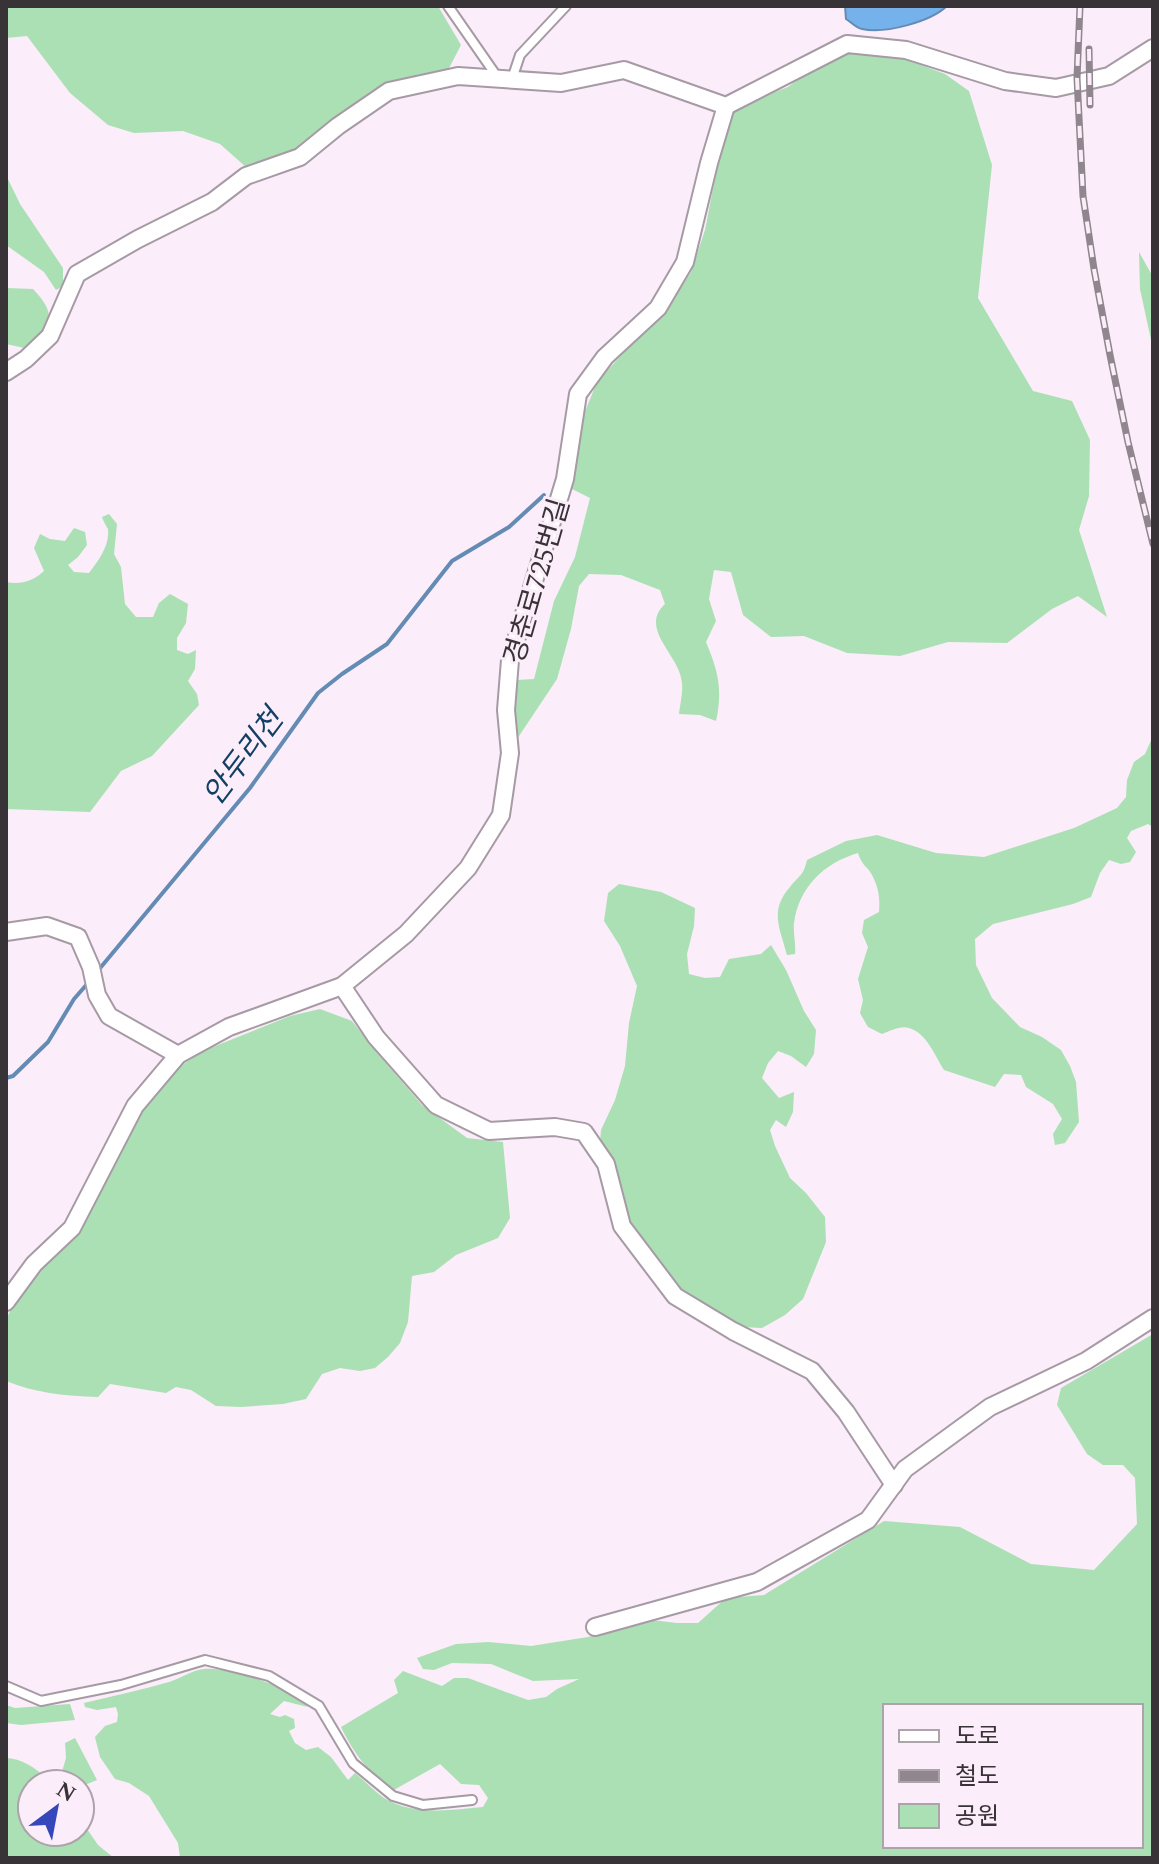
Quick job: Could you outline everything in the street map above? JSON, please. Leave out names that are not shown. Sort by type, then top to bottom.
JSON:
[{"type":"street","points":[[6,372],[26,359],[50,336],[77,274],[212,202],[246,176],[300,157],[389,91],[458,76],[561,83],[624,70],[726,106],[847,44],[906,50],[1005,81],[1056,88],[1109,76],[1153,48]]},
{"type":"street","name":"경춘로725번길","points":[[6,1302],[34,1264],[72,1228],[135,1106],[178,1055],[229,1027],[342,986],[406,934],[468,868],[501,815],[510,753],[506,710],[510,660],[565,479],[578,394],[605,357],[658,308],[685,262],[726,106]]},
{"type":"street","points":[[6,932],[47,926],[78,937],[91,967],[97,995],[109,1016],[178,1055]]},
{"type":"street","points":[[342,986],[376,1037],[436,1105],[489,1131],[555,1127],[584,1132],[606,1164],[622,1226],[675,1296],[733,1331],[812,1371],[846,1412],[894,1485]]},
{"type":"street","points":[[595,1627],[757,1582],[868,1520],[905,1469],[990,1407],[1086,1361],[1153,1318]]},
{"type":"lane","points":[[448,6],[505,79],[520,55],[566,6]]},
{"type":"lane","points":[[6,1686],[41,1701],[121,1685],[205,1660],[269,1676],[319,1706],[353,1763],[393,1796],[423,1805],[472,1800]]},
{"type":"green space","points":[[6,6],[438,6],[461,45],[446,74],[379,87],[307,142],[305,149],[247,168],[220,144],[183,131],[134,133],[108,125],[70,93],[27,36],[6,38]]},
{"type":"green space","points":[[851,52],[900,57],[945,74],[969,91],[992,165],[978,298],[1033,391],[1072,401],[1090,440],[1089,496],[1079,530],[1107,617],[1078,596],[1052,609],[1007,643],[948,642],[900,656],[847,653],[804,636],[771,637],[743,615],[731,572],[714,570],[709,599],[716,621],[706,642],[718,680],[716,721],[700,715],[679,714],[680,673],[658,633],[656,623],[658,613],[665,604],[660,590],[621,575],[589,574],[579,586],[557,679],[517,739],[513,727],[517,680],[534,679],[554,601],[575,557],[590,498],[572,489],[584,414],[597,382],[665,313],[691,272],[705,230],[720,134],[734,107],[788,87],[817,64]]},
{"type":"green space","points":[[6,175],[20,204],[63,268],[63,286],[56,290],[44,272],[6,245]]},
{"type":"green space","points":[[1139,252],[1153,277],[1153,349],[1140,289]]},
{"type":"green space","points":[[6,288],[33,289],[49,313],[47,326],[29,349],[6,344]]},
{"type":"green space","points":[[109,514],[117,524],[114,554],[121,567],[125,604],[136,617],[153,617],[159,603],[170,594],[188,604],[186,623],[177,638],[177,650],[188,654],[196,650],[195,669],[188,681],[197,694],[199,705],[152,756],[121,771],[90,812],[6,809],[6,582],[26,581],[44,571],[34,548],[40,534],[65,541],[74,528],[85,532],[87,545],[68,565],[74,572],[89,573],[105,547],[108,529],[102,517]]},
{"type":"green space","points":[[1153,736],[1153,827],[1148,824],[1131,831],[1127,838],[1136,852],[1130,862],[1121,864],[1109,860],[1100,873],[1091,897],[993,924],[975,939],[976,965],[992,998],[1020,1027],[1061,1050],[1070,1066],[1076,1082],[1079,1122],[1065,1143],[1055,1145],[1053,1134],[1062,1119],[1053,1104],[1026,1087],[1021,1075],[1004,1074],[995,1087],[944,1070],[921,1035],[909,1028],[882,1034],[868,1027],[860,1013],[863,1000],[858,979],[868,947],[862,933],[864,920],[879,912],[879,898],[873,877],[858,853],[834,863],[807,888],[794,923],[795,954],[787,955],[778,912],[784,896],[802,873],[807,860],[846,841],[877,835],[936,853],[984,857],[1074,828],[1117,808],[1126,797],[1127,780],[1134,762],[1145,754]]},
{"type":"green space","points":[[619,884],[661,892],[695,908],[687,954],[689,974],[705,978],[720,977],[729,959],[761,954],[771,945],[816,1030],[814,1054],[806,1067],[778,1051],[768,1063],[762,1078],[779,1098],[794,1092],[793,1112],[786,1127],[776,1120],[770,1130],[790,1178],[825,1217],[826,1242],[803,1299],[785,1315],[762,1328],[741,1327],[703,1307],[671,1280],[651,1250],[629,1230],[600,1142],[601,1130],[615,1100],[625,1066],[629,1023],[637,986],[620,946],[604,921],[608,893]]},
{"type":"green space","points":[[320,1009],[352,1021],[422,1105],[467,1138],[503,1142],[510,1218],[498,1238],[456,1255],[434,1272],[412,1276],[408,1322],[400,1343],[388,1357],[375,1368],[360,1371],[340,1368],[322,1374],[306,1399],[283,1404],[216,1406],[191,1390],[176,1387],[166,1393],[110,1384],[98,1397],[51,1393],[6,1381],[6,1320],[19,1292],[78,1228],[134,1122],[176,1069],[203,1051],[290,1016]]},
{"type":"green space","points":[[1153,1334],[1153,1858],[180,1858],[178,1843],[149,1796],[129,1783],[115,1779],[100,1757],[95,1737],[105,1726],[117,1722],[116,1707],[97,1710],[85,1707],[84,1703],[169,1682],[200,1670],[216,1669],[274,1686],[308,1707],[284,1701],[270,1714],[294,1719],[295,1728],[289,1731],[295,1743],[306,1750],[318,1747],[331,1757],[348,1780],[355,1773],[384,1798],[420,1810],[483,1807],[488,1798],[479,1785],[461,1784],[440,1764],[392,1791],[363,1762],[341,1727],[398,1693],[394,1680],[403,1671],[442,1686],[454,1678],[468,1678],[528,1700],[546,1697],[579,1679],[533,1681],[491,1664],[452,1663],[434,1670],[423,1669],[417,1658],[456,1644],[488,1642],[531,1646],[588,1637],[643,1619],[698,1623],[726,1598],[764,1595],[884,1521],[960,1527],[1031,1564],[1094,1570],[1137,1524],[1135,1478],[1123,1465],[1103,1465],[1087,1454],[1057,1405],[1061,1388]]},
{"type":"green space","points":[[70,1704],[75,1720],[21,1725],[6,1723],[6,1705],[15,1708]]},
{"type":"green space","points":[[75,1738],[91,1768],[63,1768],[65,1743]]},
{"type":"green space","points":[[6,1758],[33,1767],[16,1768],[16,1848],[96,1848],[96,1842],[114,1858],[6,1858]]},
{"type":"water","points":[[845,6],[947,6],[919,22],[872,30],[860,28],[846,19]]},
{"type":"waterway","name":"안두리천","points":[[96,973],[250,788],[318,693],[387,644],[452,561],[509,527],[544,495]]},
{"type":"waterway","name":"안두리천","points":[[6,1078],[13,1076],[48,1042],[74,999],[88,983]]},
{"type":"railway","points":[[1080,6],[1077,78],[1083,196],[1110,355],[1153,544]]},
{"type":"railway","points":[[1089,49],[1090,105]]}]
